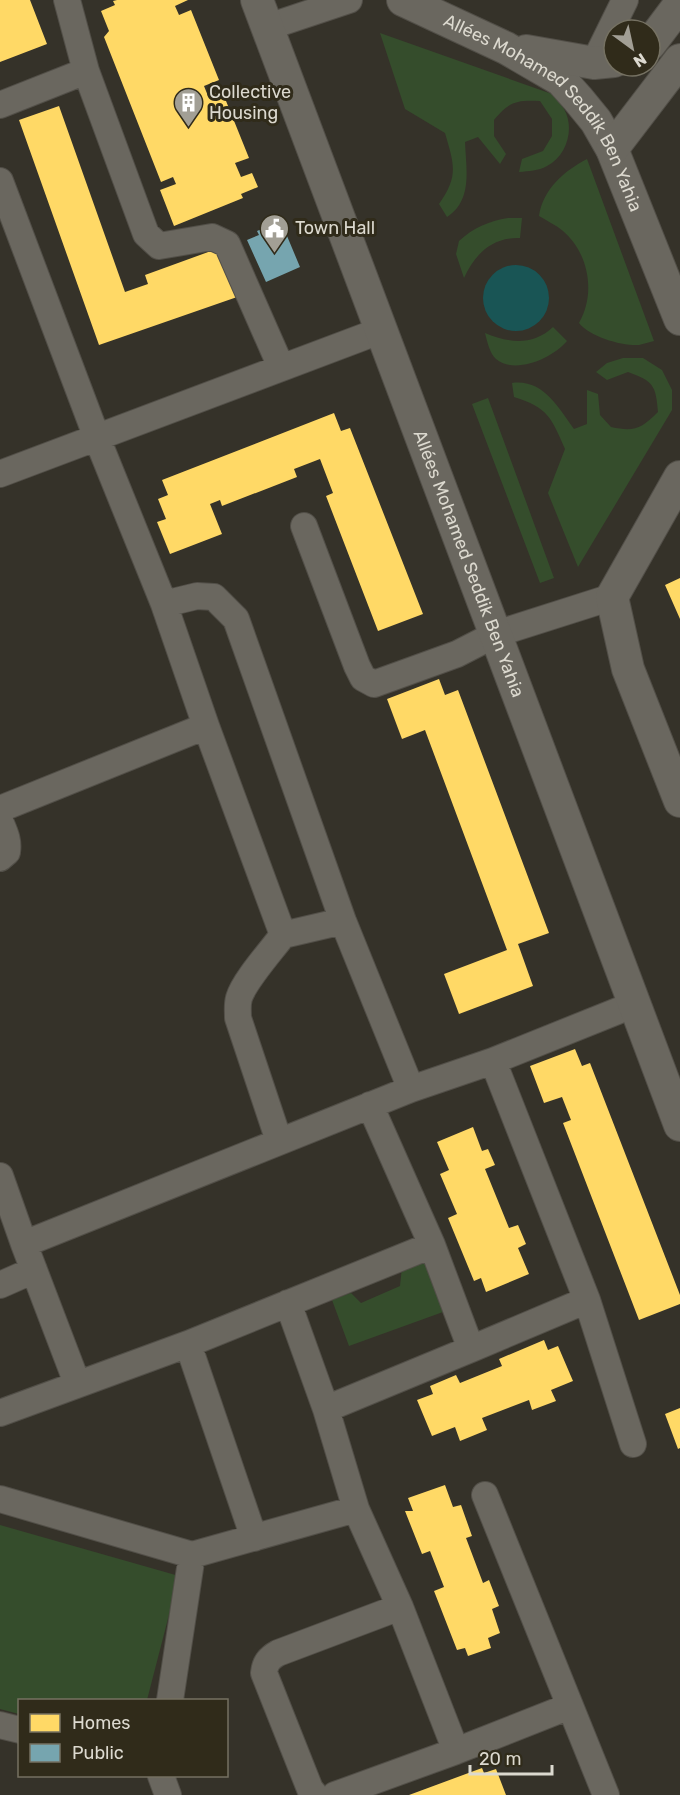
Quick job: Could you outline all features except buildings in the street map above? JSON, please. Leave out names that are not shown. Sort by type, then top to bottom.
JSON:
[{"type":"street","points":[[69,0],[86,71],[146,234],[159,246],[212,237],[227,244],[281,367]]},
{"type":"street","points":[[263,14],[349,0]]},
{"type":"street","name":"Allées Mohamed Seddik Ben Yahia","points":[[404,0],[506,48],[561,80],[596,121],[612,149],[677,304]]},
{"type":"street","points":[[619,18],[625,0]]},
{"type":"street","points":[[662,28],[680,4]]},
{"type":"street","name":"Allées Mohamed Seddik Ben Yahia","points":[[263,14],[680,1125]]},
{"type":"street","points":[[506,48],[602,62]]},
{"type":"street","points":[[612,149],[680,60]]},
{"type":"street","points":[[0,105],[86,71]]},
{"type":"street","points":[[0,181],[97,438],[164,604],[283,935]]},
{"type":"street","points":[[0,474],[382,330]]},
{"type":"street","points":[[680,477],[612,597],[628,669],[680,801]]},
{"type":"street","points":[[304,526],[357,666],[363,678],[374,684],[442,660],[495,634],[612,597]]},
{"type":"street","points":[[164,604],[197,596],[214,597],[236,619],[343,921],[411,1089]]},
{"type":"street","points":[[0,809],[206,726]]},
{"type":"street","points":[[0,820],[8,846],[7,852],[0,858]]},
{"type":"street","points":[[279,1141],[238,1018],[239,996],[283,935],[343,921]]},
{"type":"street","points":[[24,1244],[370,1105],[493,1061],[635,1004]]},
{"type":"street","points":[[493,1061],[587,1300],[633,1444]]},
{"type":"street","points":[[370,1105],[432,1245],[471,1349]]},
{"type":"street","points":[[0,1176],[77,1383]]},
{"type":"street","points":[[0,1413],[188,1344],[432,1245]]},
{"type":"street","points":[[0,1285],[34,1270]]},
{"type":"street","points":[[326,1409],[587,1300]]},
{"type":"street","points":[[288,1303],[326,1409],[356,1509],[400,1607],[456,1751]]},
{"type":"street","points":[[188,1344],[254,1538]]},
{"type":"street","points":[[485,1495],[606,1795]]},
{"type":"street","points":[[0,1499],[192,1555],[356,1509]]},
{"type":"street","points":[[170,1699],[192,1555]]},
{"type":"street","points":[[315,1795],[310,1789],[264,1673],[264,1666],[278,1653],[400,1607]]},
{"type":"street","points":[[335,1795],[570,1706]]},
{"type":"street","points":[[0,1725],[18,1730]]},
{"type":"street","points":[[161,1777],[168,1795]]},
{"type":"green space","points":[[380,33],[552,94],[564,109],[569,125],[567,141],[560,156],[544,168],[519,172],[522,159],[543,151],[552,136],[552,119],[540,101],[525,101],[510,105],[494,120],[494,136],[506,154],[500,164],[478,137],[465,142],[467,173],[464,193],[461,202],[447,217],[439,204],[450,185],[453,170],[445,133],[405,109]]},
{"type":"green space","points":[[587,159],[654,341],[639,345],[615,342],[598,336],[579,323],[584,312],[588,287],[584,262],[572,240],[563,231],[539,216],[541,206],[550,189],[570,169]]},
{"type":"green space","points":[[508,218],[522,218],[520,238],[501,240],[486,249],[473,261],[464,278],[456,254],[459,241],[482,226]]},
{"type":"green space","points":[[553,327],[567,341],[553,353],[523,365],[504,364],[496,359],[490,351],[485,333],[511,341],[520,341],[537,337]]},
{"type":"green space","points":[[623,358],[643,358],[662,370],[672,390],[672,410],[578,567],[548,493],[565,449],[552,422],[542,410],[514,397],[512,383],[533,385],[541,390],[556,404],[574,429],[587,424],[587,390],[598,394],[600,415],[611,427],[637,428],[658,412],[652,385],[643,378],[628,372],[607,380],[596,372],[607,363]]},
{"type":"green space","points":[[488,398],[554,578],[540,583],[472,404]]},
{"type":"green space","points":[[424,1260],[443,1312],[349,1346],[332,1300],[351,1293],[361,1303],[400,1286],[402,1267]]},
{"type":"green space","points":[[0,1525],[179,1576],[147,1699],[18,1699],[18,1714],[0,1709]]},
{"type":"water","points":[[516,265],[529,267],[544,280],[549,298],[547,311],[534,326],[516,331],[503,329],[488,316],[483,298],[485,285],[498,270]]},
{"type":"place","name":"Collective Housing","points":[[188,128]]},
{"type":"place","name":"Town Hall","points":[[274,254]]}]
